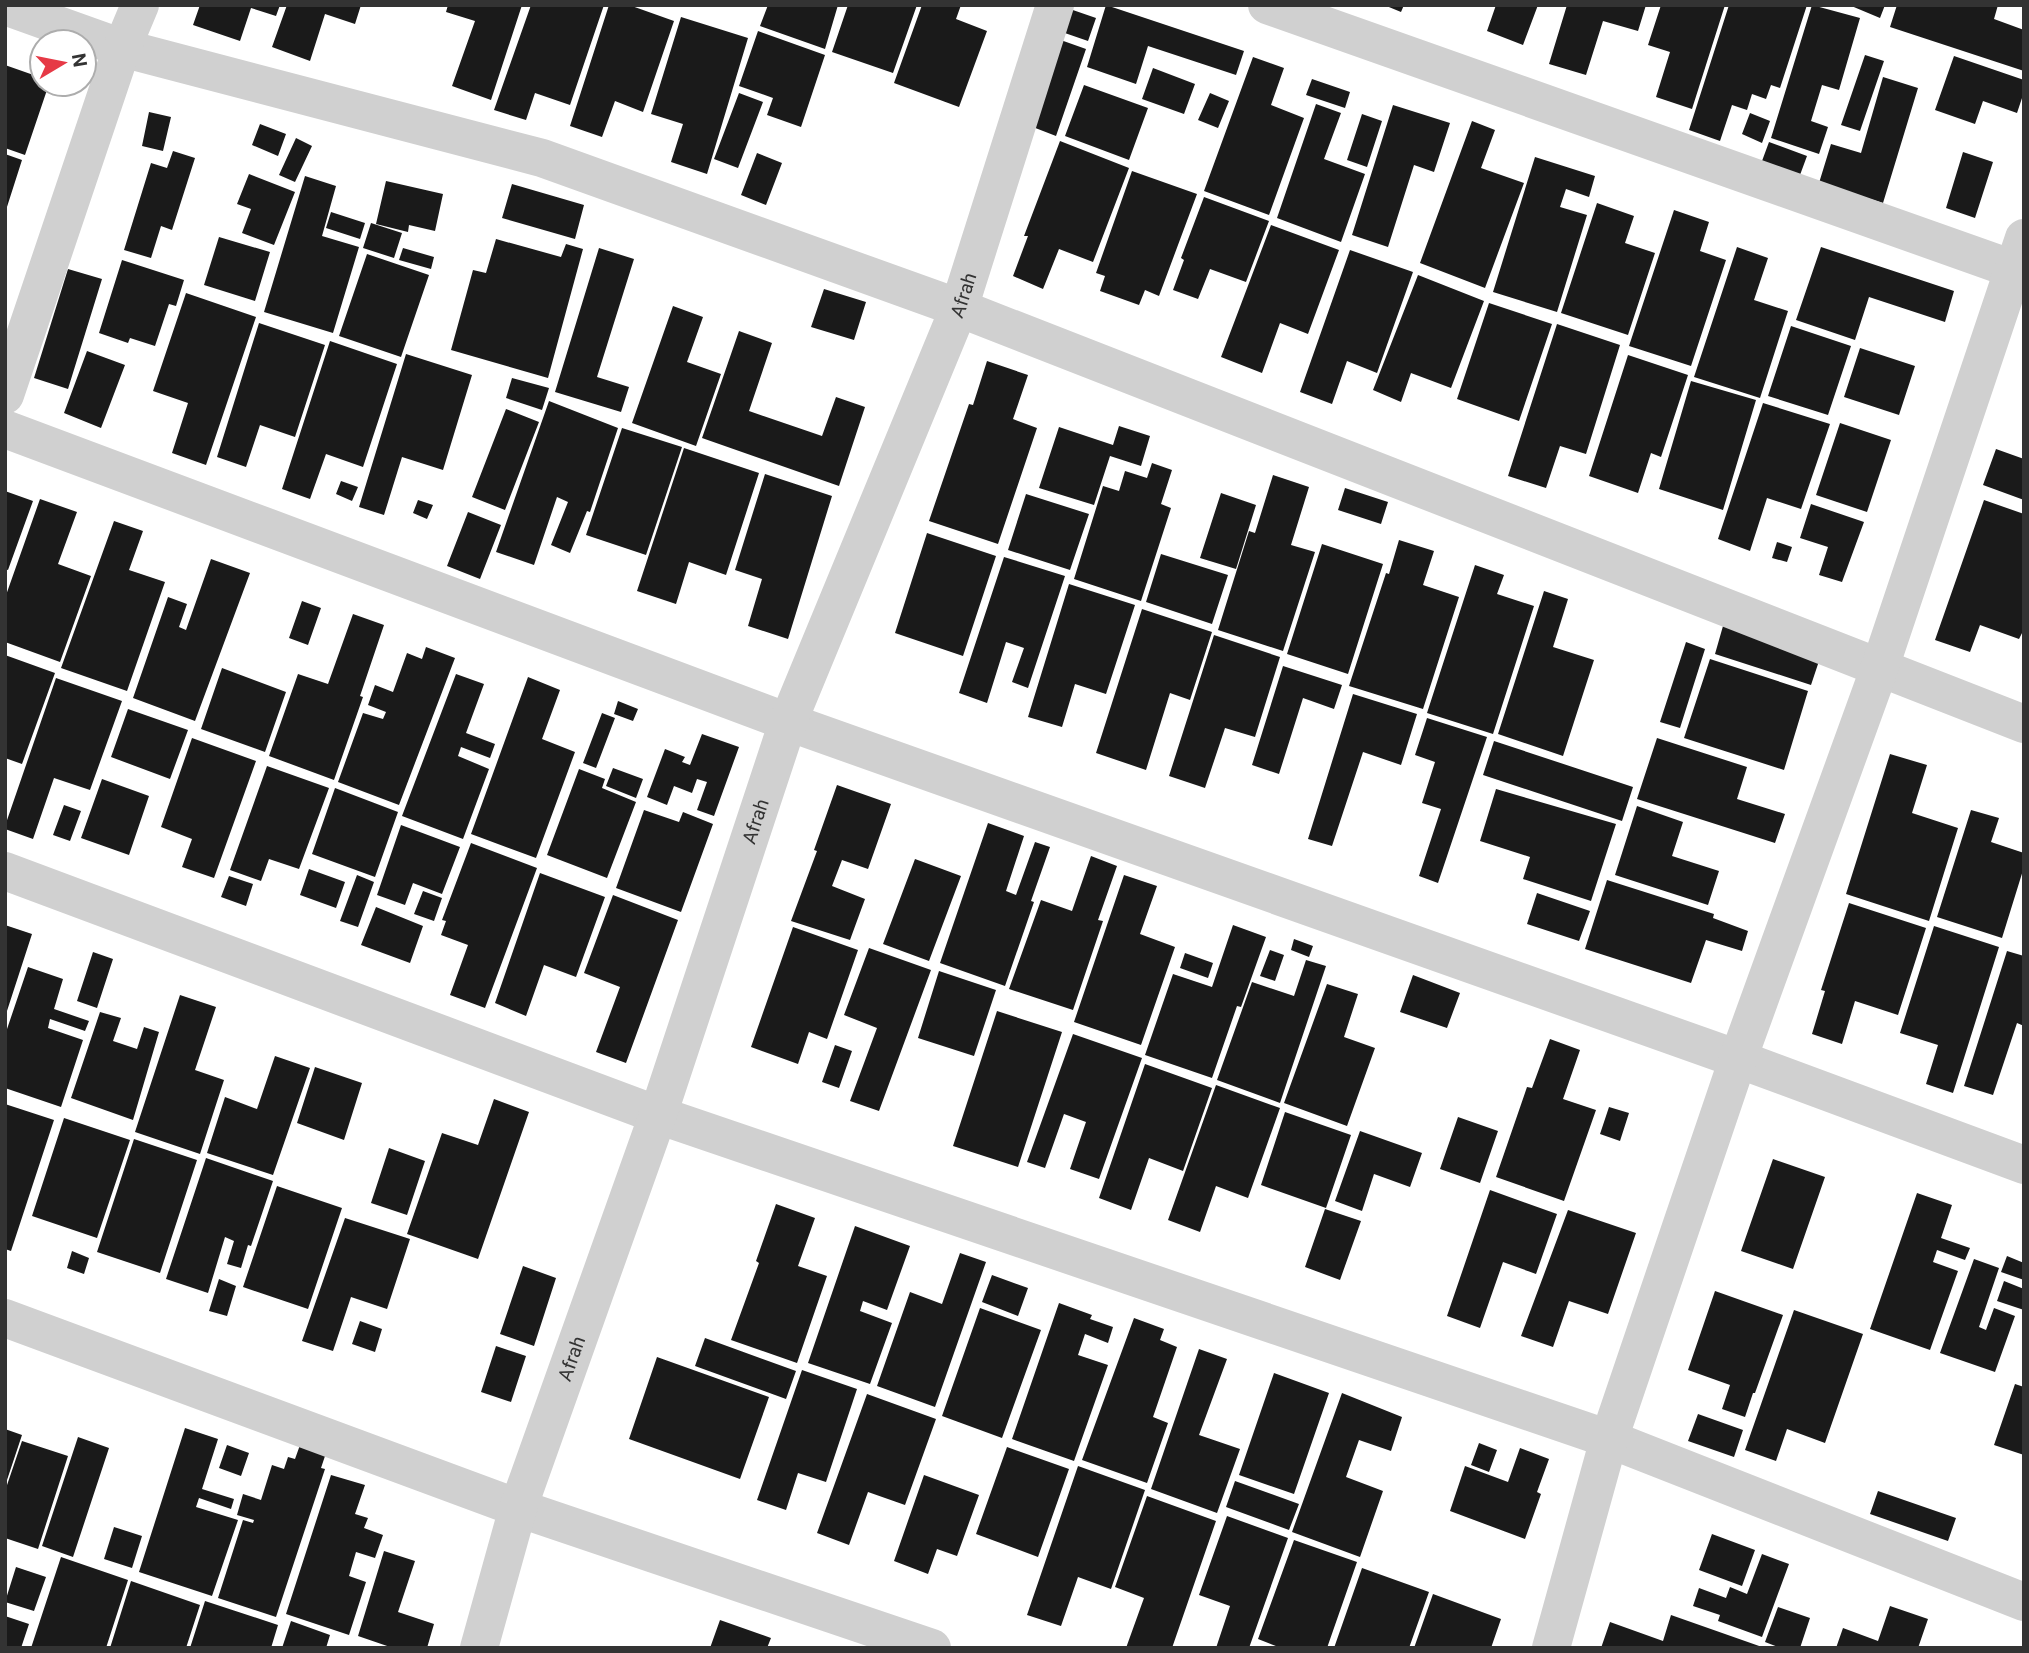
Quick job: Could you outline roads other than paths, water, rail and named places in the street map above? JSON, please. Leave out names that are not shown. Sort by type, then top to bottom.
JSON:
[{"type":"street","points":[[5,395],[122,48],[140,5]]},
{"type":"street","name":"Afrah","points":[[479,1648],[517,1508],[658,1115],[788,722],[959,308],[1055,5]]},
{"type":"street","points":[[1267,5],[2020,260],[1880,667],[1738,1059],[1609,1438],[1551,1648]]},
{"type":"street","points":[[5,6],[122,48],[542,158],[959,308],[2024,724]]},
{"type":"street","points":[[5,429],[788,722],[1738,1059],[2024,1165]]},
{"type":"street","points":[[5,872],[658,1115],[1609,1438],[2024,1602]]},
{"type":"street","points":[[5,1318],[517,1508],[932,1648]]}]
